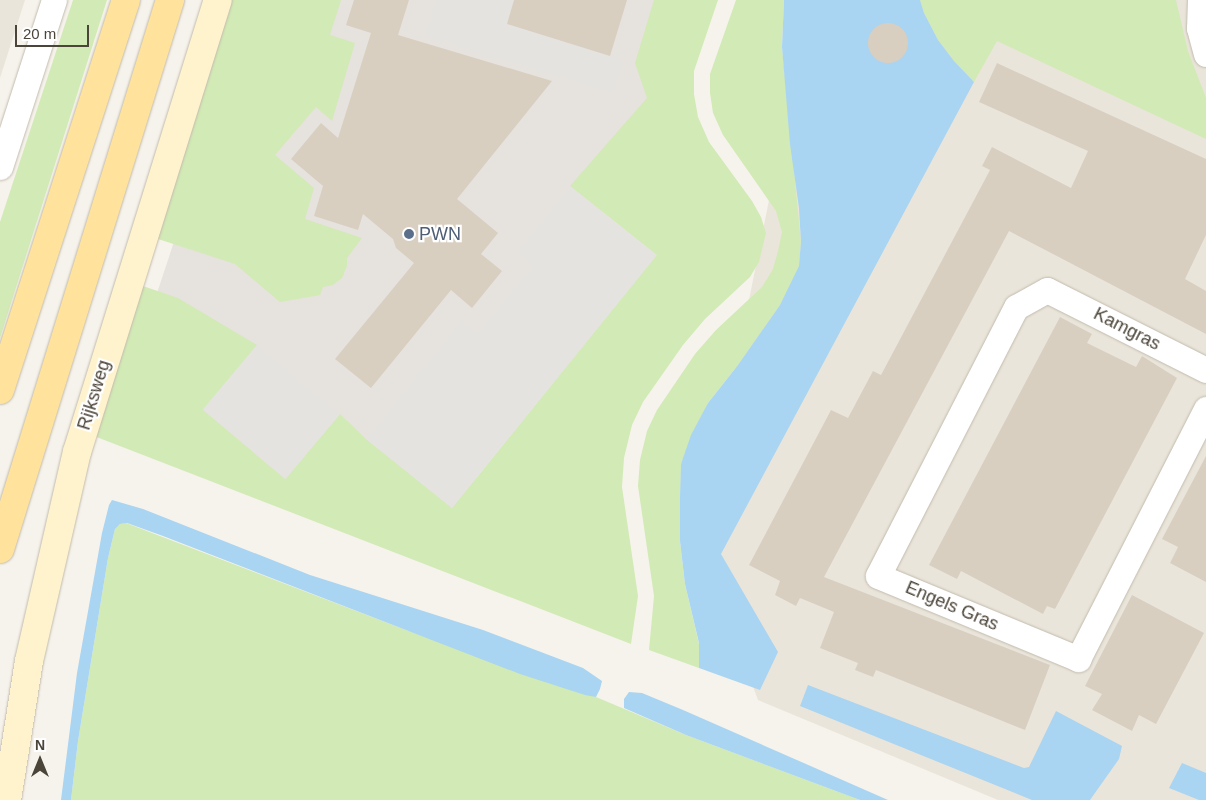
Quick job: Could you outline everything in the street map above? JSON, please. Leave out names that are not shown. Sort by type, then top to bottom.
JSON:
[{"type":"main road","points":[[0,390],[126,0]]},
{"type":"main road","points":[[0,549],[170,0]]},
{"type":"street","points":[[0,167],[54,0]]},
{"type":"street","name":"Rijksweg","points":[[7,800],[29,662],[77,452],[218,0]]},
{"type":"street","points":[[1200,0],[1199,28],[1206,54]]},
{"type":"street","name":"Kamgras","points":[[1047,290],[1206,370]]},
{"type":"street","name":"Engels Gras","points":[[1047,290],[1016,307],[878,576],[1078,659],[1206,409]]},
{"type":"shaded area","points":[[0,0],[25,0],[0,78]]},
{"type":"shaded area","points":[[254,0],[704,0],[437,559],[115,420]]},
{"type":"shaded area","points":[[436,0],[514,0],[507,24],[623,60],[614,93],[425,36]]},
{"type":"shaded area","points":[[809,0],[1206,0],[1206,800],[998,800],[758,700],[700,545]]},
{"type":"shaded area","points":[[570,186],[657,255],[452,508],[366,439],[461,321],[478,334],[533,265],[517,252]]},
{"type":"shaded area","points":[[257,345],[340,414],[286,479],[203,409]]},
{"type":"green space","points":[[73,0],[107,0],[0,338],[0,222]]},
{"type":"green space","points":[[232,0],[341,0],[330,35],[355,43],[332,121],[316,107],[275,155],[314,188],[305,219],[362,238],[347,258],[347,266],[342,278],[333,285],[323,287],[320,295],[280,302],[235,264],[155,238]]},
{"type":"green space","points":[[654,0],[718,0],[694,71],[694,94],[698,117],[709,142],[752,201],[761,217],[766,233],[759,262],[750,277],[705,319],[683,345],[643,402],[632,425],[624,458],[622,487],[638,596],[631,644],[94,436],[140,285],[178,298],[257,345],[203,410],[285,479],[340,414],[366,439],[452,508],[656,255],[570,186],[647,98],[635,63]]},
{"type":"green space","points":[[736,0],[784,0],[782,47],[801,242],[799,266],[792,283],[780,305],[738,365],[708,403],[681,464],[680,541],[685,584],[699,644],[699,668],[649,650],[654,596],[638,486],[640,460],[647,431],[657,410],[695,354],[716,330],[762,287],[773,269],[782,232],[776,211],[723,135],[713,113],[710,74]]},
{"type":"green space","points":[[920,0],[1176,0],[1188,51],[1206,98],[1206,139],[997,41],[974,82],[954,61],[938,40],[924,13]]},
{"type":"green space","points":[[126,523],[406,630],[596,697],[686,735],[860,800],[71,800],[78,741],[108,558],[115,529],[120,524]]},
{"type":"water","points":[[784,0],[920,0],[924,13],[938,40],[954,61],[974,82],[721,554],[778,652],[760,690],[699,668],[699,643],[685,584],[680,541],[681,464],[691,435],[708,403],[738,365],[780,305],[799,266],[801,242],[799,208],[790,144],[782,47]]},
{"type":"water","points":[[112,500],[143,509],[310,575],[483,630],[583,668],[602,681],[600,689],[596,697],[585,695],[520,674],[163,536],[127,523],[120,524],[115,529],[108,558],[78,741],[71,800],[61,800],[77,673],[102,533]]},
{"type":"water","points":[[808,685],[1024,768],[1029,767],[1056,711],[1122,746],[1119,759],[1090,800],[1032,800],[800,706]]},
{"type":"water","points":[[629,692],[642,693],[683,710],[888,800],[860,800],[686,735],[624,708],[624,699]]},
{"type":"water","points":[[1182,763],[1206,773],[1206,800],[1199,800],[1169,788]]},
{"type":"building","points":[[354,0],[409,0],[398,35],[552,81],[457,199],[498,233],[481,254],[502,271],[472,308],[451,290],[371,388],[335,359],[414,263],[396,248],[393,239],[363,214],[358,230],[314,216],[323,186],[291,159],[321,123],[338,138],[371,33],[346,25]]},
{"type":"building","points":[[514,0],[627,0],[610,56],[507,24]]},
{"type":"building","points":[[888,23],[902,29],[908,43],[902,57],[888,63],[874,57],[868,43],[874,29]]},
{"type":"building","points":[[997,63],[1206,159],[1206,235],[1185,279],[1206,291],[1206,334],[1009,231],[824,577],[1050,665],[1025,730],[876,670],[873,677],[855,670],[858,663],[820,648],[834,612],[800,598],[796,606],[775,595],[780,581],[749,565],[831,410],[848,418],[873,371],[881,375],[990,170],[982,166],[992,147],[1071,188],[1088,151],[979,102]]},
{"type":"building","points":[[1060,317],[1092,334],[1087,343],[1136,367],[1142,356],[1177,378],[1055,609],[1047,606],[1043,614],[961,571],[957,579],[929,565]]},
{"type":"building","points":[[1206,456],[1206,582],[1170,563],[1178,547],[1162,539]]},
{"type":"building","points":[[1132,595],[1204,633],[1156,724],[1139,715],[1132,731],[1092,710],[1102,694],[1085,686]]},
{"type":"place","name":"PWN","points":[[409,234]]}]
